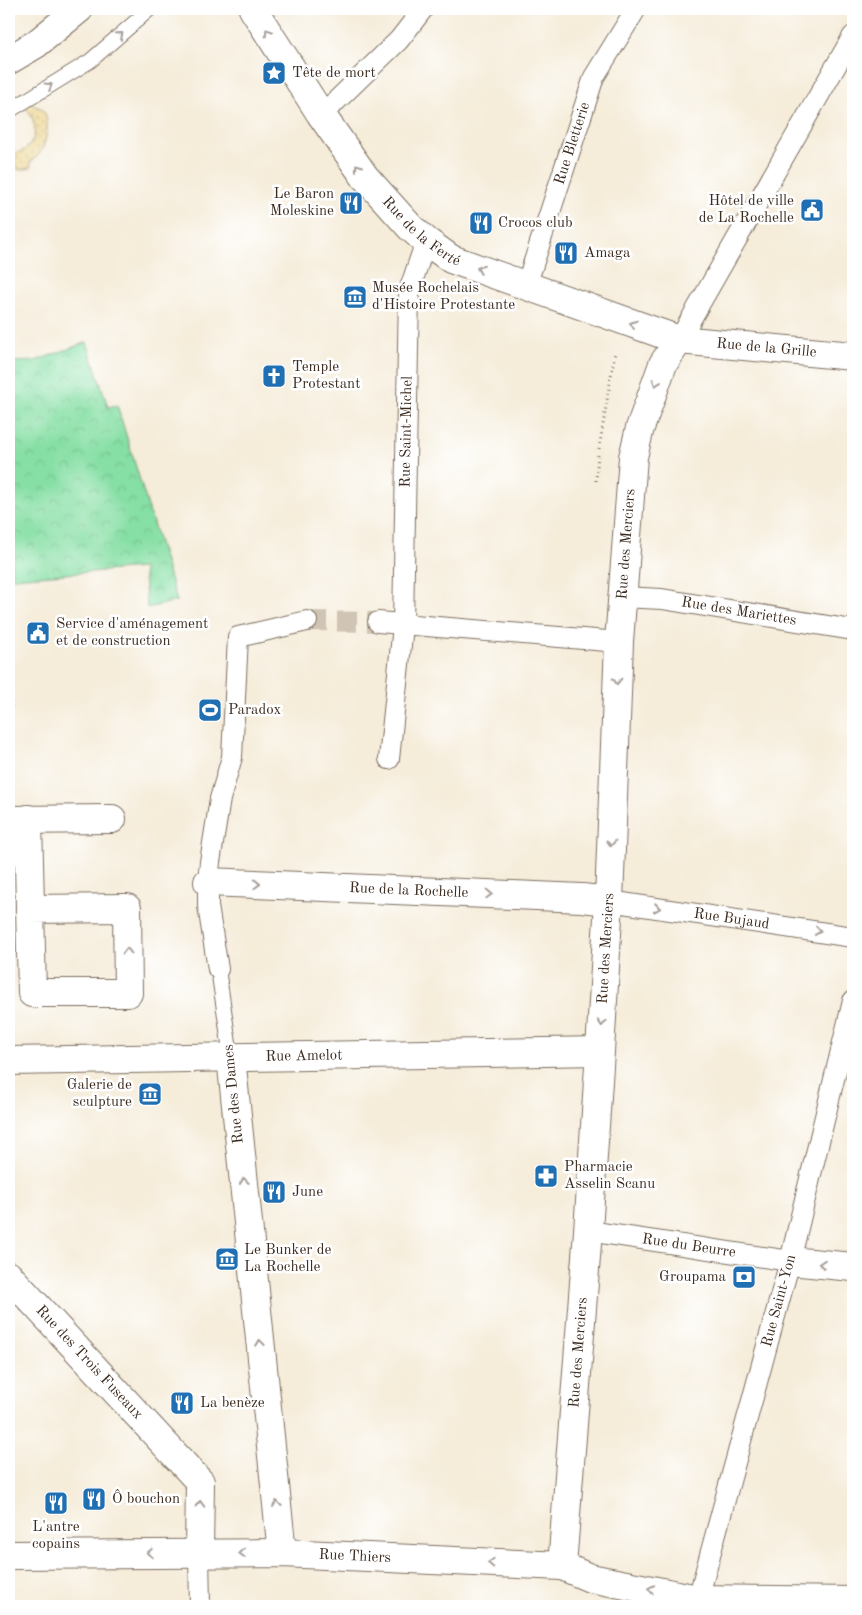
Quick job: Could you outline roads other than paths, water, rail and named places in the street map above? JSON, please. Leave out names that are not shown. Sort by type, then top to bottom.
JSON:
[{"type":"street","points":[[9,60],[36,44],[79,9]]},
{"type":"street","name":"Rue de la Ferté","points":[[253,9],[320,114],[365,177],[410,227],[426,241],[451,258],[679,340]]},
{"type":"street","points":[[320,114],[333,104],[399,40],[423,9]]},
{"type":"street","name":"Rue Bletterie","points":[[526,286],[594,78],[629,11]]},
{"type":"street","points":[[679,340],[853,36]]},
{"type":"street","name":"Rue Saint-Michel","points":[[389,759],[403,626],[409,291],[426,241]]},
{"type":"street","name":"Rue de la Grille","points":[[679,340],[853,356]]},
{"type":"street","name":"Rue des Merciers","points":[[562,1566],[600,1051],[609,901],[619,642],[633,457],[640,428],[662,364],[679,340]]},
{"type":"street","name":"Rue des Mariettes","points":[[622,597],[662,599],[853,630]]},
{"type":"street","name":"Rue des Dames","points":[[218,969],[208,906],[208,882],[220,799],[232,757],[238,637],[307,621]]},
{"type":"street","points":[[378,622],[403,626],[619,642]]},
{"type":"street","points":[[30,909],[126,908],[128,993],[32,993],[30,909],[17,819],[112,819]]},
{"type":"street","name":"Rue de la Rochelle","points":[[208,882],[582,898],[609,901]]},
{"type":"street","name":"Rue Bujaud","points":[[609,901],[853,936]]},
{"type":"street","name":"Rue Saint-Yon","points":[[697,1602],[790,1261],[853,1001]]},
{"type":"street","name":"Rue Amelot","points":[[9,1061],[600,1051]]},
{"type":"street","name":"Rue des Dames","points":[[231,1058],[282,1553]]},
{"type":"street","name":"Rue du Beurre","points":[[588,1231],[790,1261]]},
{"type":"street","points":[[790,1261],[853,1267]]},
{"type":"street","name":"Rue des Trois Fuseaux","points":[[9,1276],[200,1482],[199,1553]]},
{"type":"street","points":[[199,1553],[200,1606]]},
{"type":"street","name":"Rue Thiers","points":[[9,1555],[282,1553],[562,1566],[590,1578],[697,1602],[853,1601]]},
{"type":"lane","points":[[9,111],[90,61],[150,9]]},
{"type":"lane","name":"Rue des Dames","points":[[218,969],[231,1058]]},
{"type":"tunnel","points":[[307,621],[378,622]]},
{"type":"place","name":"Tête de mort","points":[[274,73]]},
{"type":"place","name":"Le Baron Moleskine","points":[[351,203]]},
{"type":"place","name":"Hôtel de ville de La Rochelle","points":[[812,210]]},
{"type":"place","name":"Crocos club","points":[[481,223]]},
{"type":"place","name":"Amaga","points":[[566,253]]},
{"type":"place","name":"Musée Rochelais d'Histoire Protestante","points":[[355,297]]},
{"type":"place","name":"Temple Protestant","points":[[274,376]]},
{"type":"place","name":"Service d'aménagement et de construction","points":[[38,633]]},
{"type":"place","name":"Paradox","points":[[210,710]]},
{"type":"place","name":"Galerie de sculpture","points":[[150,1094]]},
{"type":"place","name":"Pharmacie Asselin Scanu","points":[[546,1176]]},
{"type":"place","name":"June","points":[[274,1192]]},
{"type":"place","name":"Le Bunker de La Rochelle","points":[[227,1259]]},
{"type":"place","name":"Groupama","points":[[744,1277]]},
{"type":"place","name":"La benèze","points":[[182,1403]]},
{"type":"place","name":"Ô bouchon","points":[[94,1499]]},
{"type":"place","name":"L'antre copains","points":[[56,1503]]}]
